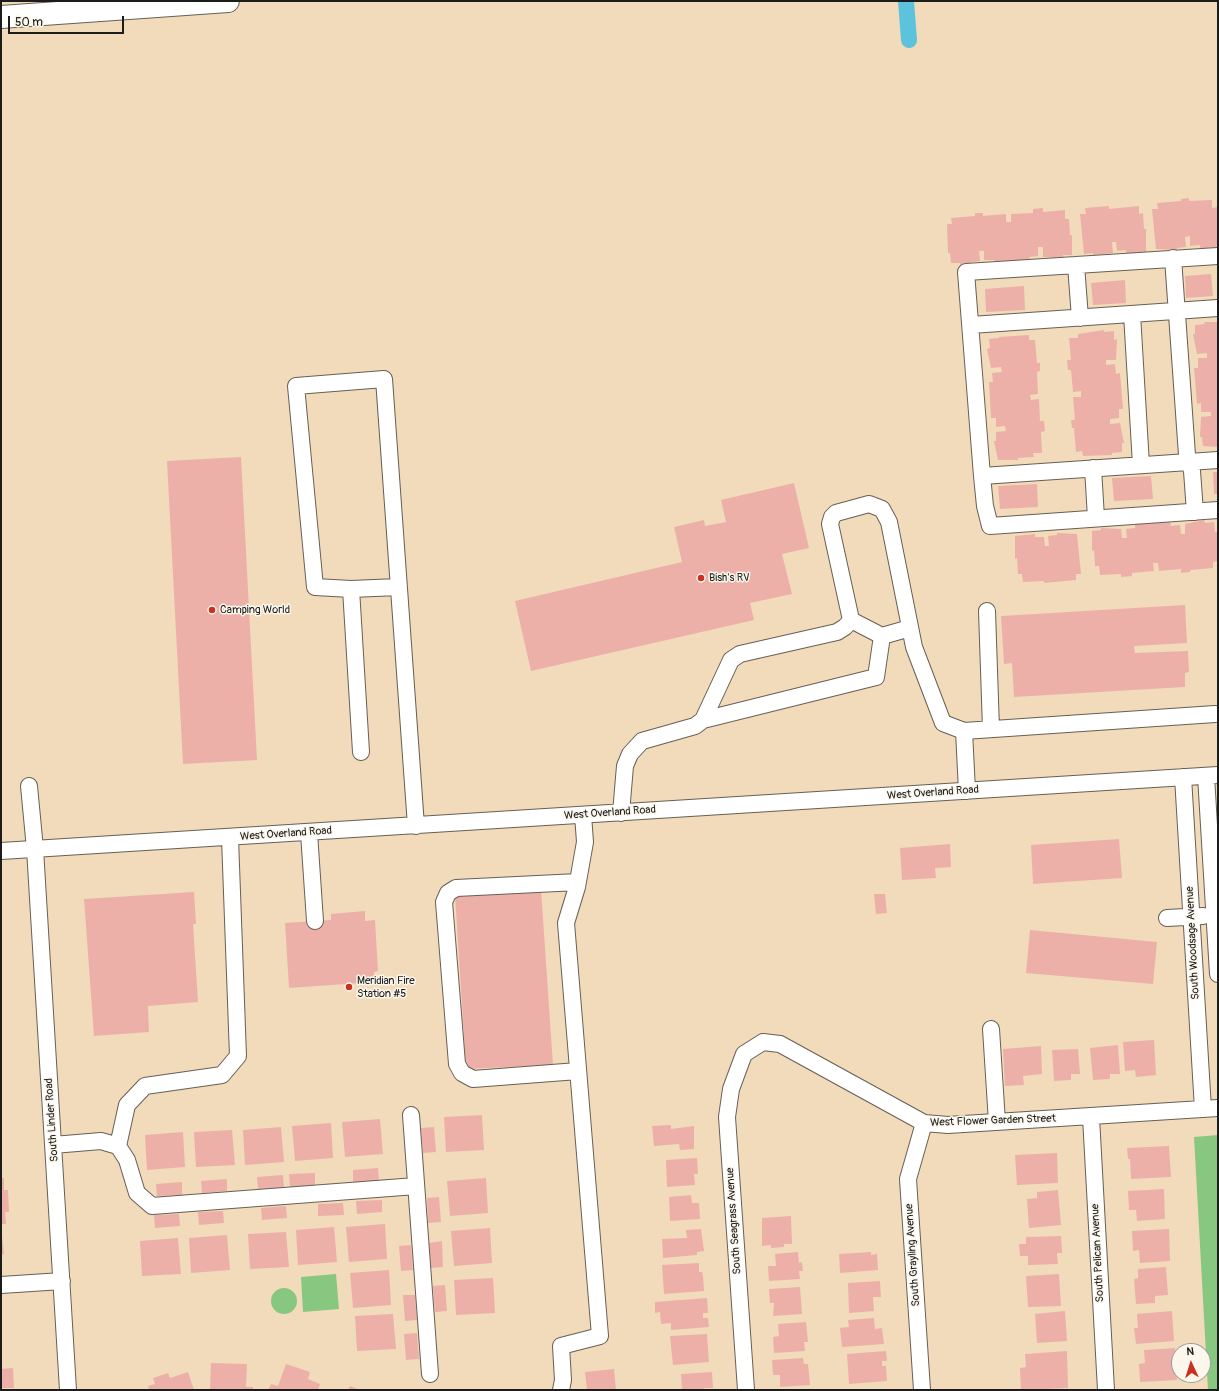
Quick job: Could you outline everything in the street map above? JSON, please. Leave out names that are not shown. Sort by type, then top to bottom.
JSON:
[{"type":"highway","points":[[1,17],[228,1]]},
{"type":"street","points":[[1218,256],[966,272],[982,476],[985,506],[990,526],[1218,510]]},
{"type":"street","points":[[1173,258],[1187,455],[1192,471],[1195,512]]},
{"type":"street","points":[[1076,265],[1080,318]]},
{"type":"street","points":[[970,325],[1218,308]]},
{"type":"street","points":[[1132,314],[1142,465]]},
{"type":"street","points":[[398,587],[352,589],[315,587],[296,386],[384,379],[416,826]]},
{"type":"street","points":[[982,476],[1218,460]]},
{"type":"street","points":[[1093,468],[1096,518]]},
{"type":"street","points":[[851,620],[830,524],[832,517],[836,513],[869,504],[882,509],[889,522],[914,647],[943,723],[964,731],[1215,714]]},
{"type":"street","points":[[352,589],[361,752]]},
{"type":"street","points":[[987,611],[991,729]]},
{"type":"street","points":[[851,620],[882,636],[910,628]]},
{"type":"street","points":[[703,720],[731,660],[740,654],[837,632],[845,627],[851,620]]},
{"type":"street","points":[[622,813],[625,766],[630,754],[642,741],[695,726],[703,720],[876,678],[882,636]]},
{"type":"street","points":[[964,731],[967,791]]},
{"type":"street","name":"West Overland Road","points":[[1,851],[230,838],[1212,775]]},
{"type":"street","name":"South Woodsage Avenue","points":[[1212,775],[1218,974]]},
{"type":"street","name":"South Woodsage Avenue","points":[[1183,777],[1192,917],[1211,1109]]},
{"type":"street","name":"South Linder Road","points":[[29,786],[35,849],[68,1390]]},
{"type":"street","points":[[560,1390],[563,1380],[561,1346],[600,1336],[566,923],[578,882],[585,842],[583,815]]},
{"type":"street","points":[[309,833],[315,921]]},
{"type":"street","points":[[118,1146],[128,1105],[145,1086],[222,1075],[238,1056],[230,838]]},
{"type":"street","points":[[578,882],[456,888],[448,893],[444,902],[457,1064],[462,1073],[473,1078],[578,1071]]},
{"type":"street","points":[[1167,918],[1216,915]]},
{"type":"street","points":[[991,1029],[997,1122]]},
{"type":"street","name":"West Flower Garden Street","points":[[744,1054],[763,1042],[780,1044],[924,1123],[948,1124],[997,1122],[1211,1109]]},
{"type":"street","name":"South Seagrass Avenue","points":[[744,1054],[731,1089],[727,1117],[746,1390]]},
{"type":"street","points":[[411,1115],[430,1374]]},
{"type":"street","name":"South Pelican Avenue","points":[[1091,1117],[1106,1390]]},
{"type":"street","name":"South Grayling Avenue","points":[[922,1390],[908,1179],[924,1123]]},
{"type":"street","points":[[53,1145],[101,1141],[118,1146],[127,1160],[137,1193],[152,1206],[416,1186]]},
{"type":"street","points":[[1,1286],[62,1281]]},
{"type":"green space","points":[[1218,1135],[1218,1390],[1208,1390],[1208,1383],[1211,1383],[1211,1343],[1205,1343],[1194,1137]]},
{"type":"green space","points":[[336,1274],[339,1309],[303,1312],[301,1277]]},
{"type":"green space","points":[[284,1288],[293,1292],[297,1301],[293,1310],[284,1314],[275,1310],[271,1301],[275,1292]]},
{"type":"building","points":[[1189,198],[1189,201],[1212,200],[1212,208],[1218,207],[1218,247],[1200,249],[1200,245],[1190,246],[1190,236],[1185,237],[1186,247],[1177,248],[1177,250],[1156,249],[1152,209],[1158,209],[1157,203],[1181,201],[1181,199]]},
{"type":"building","points":[[1109,206],[1109,209],[1139,206],[1139,214],[1143,213],[1144,229],[1146,229],[1146,252],[1126,254],[1126,250],[1117,251],[1116,242],[1112,242],[1113,253],[1093,255],[1093,253],[1084,254],[1080,214],[1086,214],[1085,208]]},
{"type":"building","points":[[1043,208],[1043,212],[1065,210],[1065,219],[1069,219],[1070,235],[1072,235],[1072,255],[1063,255],[1064,258],[1043,257],[1043,247],[1038,247],[1038,256],[1029,257],[1030,261],[994,264],[994,260],[984,260],[984,251],[979,251],[980,261],[971,262],[971,265],[951,263],[950,253],[948,253],[947,224],[952,224],[951,218],[975,216],[975,213],[983,213],[983,216],[1006,214],[1006,222],[1011,222],[1011,214],[1033,213],[1033,209]]},
{"type":"building","points":[[1211,274],[1213,296],[1186,298],[1185,276]]},
{"type":"building","points":[[1125,280],[1126,303],[1093,305],[1091,283]]},
{"type":"building","points":[[1024,286],[1025,310],[986,312],[985,289]]},
{"type":"building","points":[[1204,322],[1218,322],[1218,447],[1203,446],[1202,437],[1200,437],[1201,417],[1211,416],[1211,412],[1201,412],[1201,403],[1197,404],[1194,368],[1198,368],[1198,358],[1207,358],[1207,353],[1197,354],[1193,334],[1195,334],[1195,325],[1205,324]]},
{"type":"building","points":[[1104,330],[1104,332],[1114,331],[1114,340],[1117,339],[1116,360],[1106,360],[1106,365],[1115,364],[1116,374],[1120,373],[1123,409],[1119,409],[1119,418],[1110,419],[1110,424],[1120,423],[1124,443],[1122,443],[1122,452],[1112,453],[1112,455],[1083,456],[1082,451],[1076,452],[1074,428],[1072,428],[1071,420],[1075,420],[1073,397],[1081,397],[1081,391],[1073,392],[1071,370],[1068,370],[1067,360],[1071,360],[1069,338],[1078,338],[1078,334]]},
{"type":"building","points":[[1029,335],[1029,340],[1035,340],[1037,363],[1040,363],[1040,371],[1037,372],[1038,394],[1030,395],[1031,400],[1039,399],[1040,421],[1044,421],[1045,431],[1041,432],[1042,453],[1033,453],[1034,457],[1018,458],[1018,460],[998,460],[994,441],[996,441],[996,432],[1006,431],[1005,426],[996,427],[996,418],[991,418],[989,382],[993,382],[992,373],[1002,372],[1001,367],[991,368],[987,349],[990,348],[989,339]]},
{"type":"building","name":"Camping World","points":[[241,457],[257,760],[183,764],[167,461]]},
{"type":"building","points":[[1213,472],[1218,472],[1218,494],[1214,494]]},
{"type":"building","points":[[1151,476],[1153,499],[1114,501],[1112,478]]},
{"type":"building","name":"Bish's RV","points":[[794,483],[809,548],[782,554],[792,594],[750,603],[754,620],[531,671],[515,601],[682,562],[674,527],[704,520],[705,526],[726,522],[721,500]]},
{"type":"building","points":[[1037,484],[1038,507],[1000,509],[998,486]]},
{"type":"building","points":[[1204,520],[1205,523],[1214,522],[1215,532],[1217,532],[1218,561],[1213,562],[1213,568],[1190,570],[1190,572],[1181,573],[1181,569],[1159,571],[1158,563],[1153,563],[1154,571],[1132,573],[1132,576],[1121,577],[1121,574],[1100,575],[1099,566],[1095,566],[1094,550],[1092,551],[1092,531],[1101,530],[1101,528],[1121,529],[1122,538],[1127,538],[1126,529],[1135,528],[1135,524],[1170,522],[1171,526],[1180,525],[1181,534],[1185,534],[1185,524]]},
{"type":"building","points":[[1057,533],[1077,534],[1081,574],[1076,574],[1076,580],[1044,583],[1044,581],[1023,582],[1022,574],[1018,574],[1017,558],[1015,559],[1015,536],[1035,534],[1035,537],[1044,537],[1045,546],[1049,546],[1048,536],[1057,535]]},
{"type":"building","points":[[1185,605],[1187,643],[1134,646],[1135,653],[1188,651],[1189,672],[1185,673],[1185,687],[1014,697],[1012,663],[1004,664],[1001,616]]},
{"type":"building","points":[[1119,839],[1122,878],[1033,884],[1031,845]]},
{"type":"building","points":[[950,844],[951,867],[935,868],[936,878],[902,880],[900,848]]},
{"type":"building","points":[[541,889],[553,1065],[466,1069],[455,895]]},
{"type":"building","points":[[194,892],[196,924],[193,924],[198,1002],[148,1006],[149,1032],[94,1036],[84,899]]},
{"type":"building","points":[[874,894],[885,894],[887,913],[876,914]]},
{"type":"building","points":[[365,911],[365,921],[375,920],[378,971],[374,972],[375,982],[289,988],[285,923],[331,920],[331,914]]},
{"type":"building","points":[[1030,930],[1157,942],[1153,984],[1026,973]]},
{"type":"building","points":[[1154,1040],[1156,1075],[1136,1077],[1135,1070],[1125,1071],[1123,1042]]},
{"type":"building","points":[[1118,1045],[1120,1074],[1110,1074],[1110,1079],[1093,1080],[1090,1048]]},
{"type":"building","points":[[1041,1046],[1042,1074],[1023,1076],[1024,1085],[1005,1086],[1003,1049]]},
{"type":"building","points":[[1078,1049],[1080,1074],[1071,1074],[1071,1080],[1054,1081],[1052,1050]]},
{"type":"building","points":[[482,1115],[484,1150],[446,1152],[444,1117]]},
{"type":"building","points":[[380,1119],[383,1154],[345,1157],[342,1122]]},
{"type":"building","points":[[331,1123],[333,1158],[295,1161],[292,1126]]},
{"type":"building","points":[[671,1125],[671,1129],[694,1126],[694,1149],[680,1150],[679,1144],[654,1146],[652,1126]]},
{"type":"building","points":[[281,1127],[284,1162],[245,1165],[243,1130]]},
{"type":"building","points":[[434,1127],[436,1152],[423,1153],[421,1128]]},
{"type":"building","points":[[232,1130],[235,1165],[196,1167],[194,1132]]},
{"type":"building","points":[[183,1132],[185,1167],[147,1170],[145,1135]]},
{"type":"building","points":[[1169,1146],[1171,1177],[1131,1179],[1130,1159],[1128,1159],[1127,1148]]},
{"type":"building","points":[[1057,1153],[1058,1183],[1017,1185],[1015,1155]]},
{"type":"building","points":[[697,1158],[698,1174],[694,1174],[695,1185],[667,1187],[666,1160]]},
{"type":"building","points":[[378,1168],[379,1181],[353,1182],[353,1170]]},
{"type":"building","points":[[315,1173],[315,1185],[290,1187],[289,1174]]},
{"type":"building","points":[[283,1175],[284,1188],[258,1189],[257,1177]]},
{"type":"building","points":[[1,1178],[4,1178],[4,1190],[8,1190],[9,1212],[5,1212],[6,1224],[1,1224]]},
{"type":"building","points":[[486,1178],[488,1213],[450,1216],[447,1181]]},
{"type":"building","points":[[227,1179],[227,1191],[202,1193],[201,1181]]},
{"type":"building","points":[[182,1182],[182,1195],[157,1196],[156,1184]]},
{"type":"building","points":[[1164,1189],[1165,1219],[1137,1221],[1136,1210],[1129,1210],[1128,1191]]},
{"type":"building","points":[[1058,1190],[1061,1225],[1029,1228],[1027,1199],[1037,1198],[1037,1192]]},
{"type":"building","points":[[691,1195],[692,1203],[699,1203],[700,1219],[670,1221],[669,1197]]},
{"type":"building","points":[[439,1197],[441,1222],[428,1223],[427,1198]]},
{"type":"building","points":[[382,1200],[382,1212],[357,1214],[356,1201]]},
{"type":"building","points":[[343,1203],[344,1215],[318,1216],[318,1204]]},
{"type":"building","points":[[286,1206],[287,1218],[262,1220],[261,1208]]},
{"type":"building","points":[[223,1211],[224,1223],[199,1225],[198,1212]]},
{"type":"building","points":[[179,1214],[180,1226],[155,1228],[154,1215]]},
{"type":"building","points":[[791,1216],[792,1244],[784,1244],[784,1247],[771,1248],[771,1245],[762,1246],[762,1218]]},
{"type":"building","points":[[385,1224],[387,1259],[349,1262],[346,1227]]},
{"type":"building","points":[[334,1227],[337,1262],[298,1265],[296,1230]]},
{"type":"building","points":[[1,1228],[4,1254],[1,1254]]},
{"type":"building","points":[[490,1228],[492,1263],[454,1266],[451,1231]]},
{"type":"building","points":[[701,1229],[704,1251],[697,1252],[697,1255],[663,1258],[662,1239],[687,1238],[686,1230]]},
{"type":"building","points":[[1169,1229],[1170,1261],[1140,1263],[1139,1250],[1133,1251],[1132,1231]]},
{"type":"building","points":[[286,1232],[289,1267],[250,1269],[248,1234]]},
{"type":"building","points":[[227,1235],[230,1270],[191,1273],[189,1238]]},
{"type":"building","points":[[1061,1236],[1062,1253],[1057,1253],[1058,1264],[1028,1265],[1028,1256],[1020,1256],[1019,1244],[1026,1244],[1026,1237]]},
{"type":"building","points":[[178,1238],[181,1274],[142,1276],[140,1241]]},
{"type":"building","points":[[442,1241],[443,1267],[431,1268],[429,1243]]},
{"type":"building","points":[[411,1245],[413,1270],[401,1271],[399,1246]]},
{"type":"building","points":[[798,1252],[799,1263],[802,1262],[803,1271],[799,1271],[800,1279],[769,1281],[768,1266],[776,1266],[775,1254]]},
{"type":"building","points":[[871,1252],[871,1255],[877,1254],[878,1270],[840,1273],[839,1254]]},
{"type":"building","points":[[699,1263],[699,1272],[702,1272],[703,1276],[704,1291],[664,1294],[662,1265]]},
{"type":"building","points":[[1166,1267],[1168,1295],[1155,1296],[1155,1303],[1136,1304],[1134,1279],[1138,1278],[1138,1269]]},
{"type":"building","points":[[389,1270],[391,1305],[353,1308],[350,1273]]},
{"type":"building","points":[[1059,1274],[1061,1306],[1028,1307],[1026,1276]]},
{"type":"building","points":[[493,1278],[495,1313],[456,1315],[454,1280]]},
{"type":"building","points":[[880,1281],[881,1297],[873,1297],[874,1311],[849,1313],[848,1283]]},
{"type":"building","points":[[445,1285],[447,1311],[435,1312],[433,1286]]},
{"type":"building","points":[[800,1287],[802,1314],[773,1316],[774,1303],[770,1303],[769,1289]]},
{"type":"building","points":[[403,1295],[415,1295],[417,1320],[405,1321]]},
{"type":"building","points":[[707,1298],[708,1313],[703,1313],[703,1318],[708,1318],[709,1327],[671,1330],[671,1323],[661,1324],[660,1312],[655,1313],[655,1302]]},
{"type":"building","points":[[1065,1311],[1067,1341],[1037,1343],[1035,1314]]},
{"type":"building","points":[[1172,1311],[1174,1341],[1136,1344],[1134,1328],[1138,1328],[1137,1314]]},
{"type":"building","points":[[393,1314],[396,1349],[357,1351],[355,1316]]},
{"type":"building","points":[[874,1318],[875,1329],[882,1328],[884,1344],[842,1347],[840,1328],[849,1327],[848,1320]]},
{"type":"building","points":[[806,1322],[808,1342],[804,1342],[805,1351],[774,1353],[773,1337],[779,1336],[778,1324]]},
{"type":"building","points":[[417,1333],[419,1359],[406,1360],[404,1334]]},
{"type":"building","points":[[707,1334],[709,1362],[673,1365],[670,1336]]},
{"type":"building","points":[[1171,1348],[1171,1380],[1140,1382],[1139,1364],[1145,1363],[1144,1350]]},
{"type":"building","points":[[886,1351],[887,1361],[882,1361],[882,1366],[886,1366],[887,1381],[849,1384],[847,1354]]},
{"type":"building","points":[[1067,1351],[1068,1388],[1021,1390],[1020,1368],[1026,1367],[1025,1354]]},
{"type":"building","points":[[803,1358],[804,1364],[808,1364],[810,1385],[780,1387],[780,1375],[773,1375],[772,1360]]},
{"type":"building","points":[[211,1363],[247,1364],[246,1387],[253,1387],[253,1390],[210,1390]]},
{"type":"building","points":[[286,1364],[310,1372],[308,1379],[320,1384],[318,1390],[268,1390],[271,1384],[278,1386]]},
{"type":"building","points":[[13,1368],[14,1388],[1,1388],[1,1369]]},
{"type":"building","points":[[614,1369],[616,1390],[587,1390],[585,1372]]},
{"type":"building","points":[[188,1372],[194,1390],[149,1390],[148,1386],[155,1384],[153,1378],[168,1373],[170,1378]]},
{"type":"building","points":[[712,1372],[713,1388],[704,1388],[704,1390],[682,1390],[681,1374]]},
{"type":"building","points":[[350,1386],[360,1390],[348,1390]]},
{"type":"waterway","points":[[906,1],[909,40]]},
{"type":"place","name":"Bish's RV","points":[[701,578]]},
{"type":"place","name":"Camping World","points":[[212,610]]},
{"type":"place","name":"Meridian Fire Station #5","points":[[349,987]]}]
